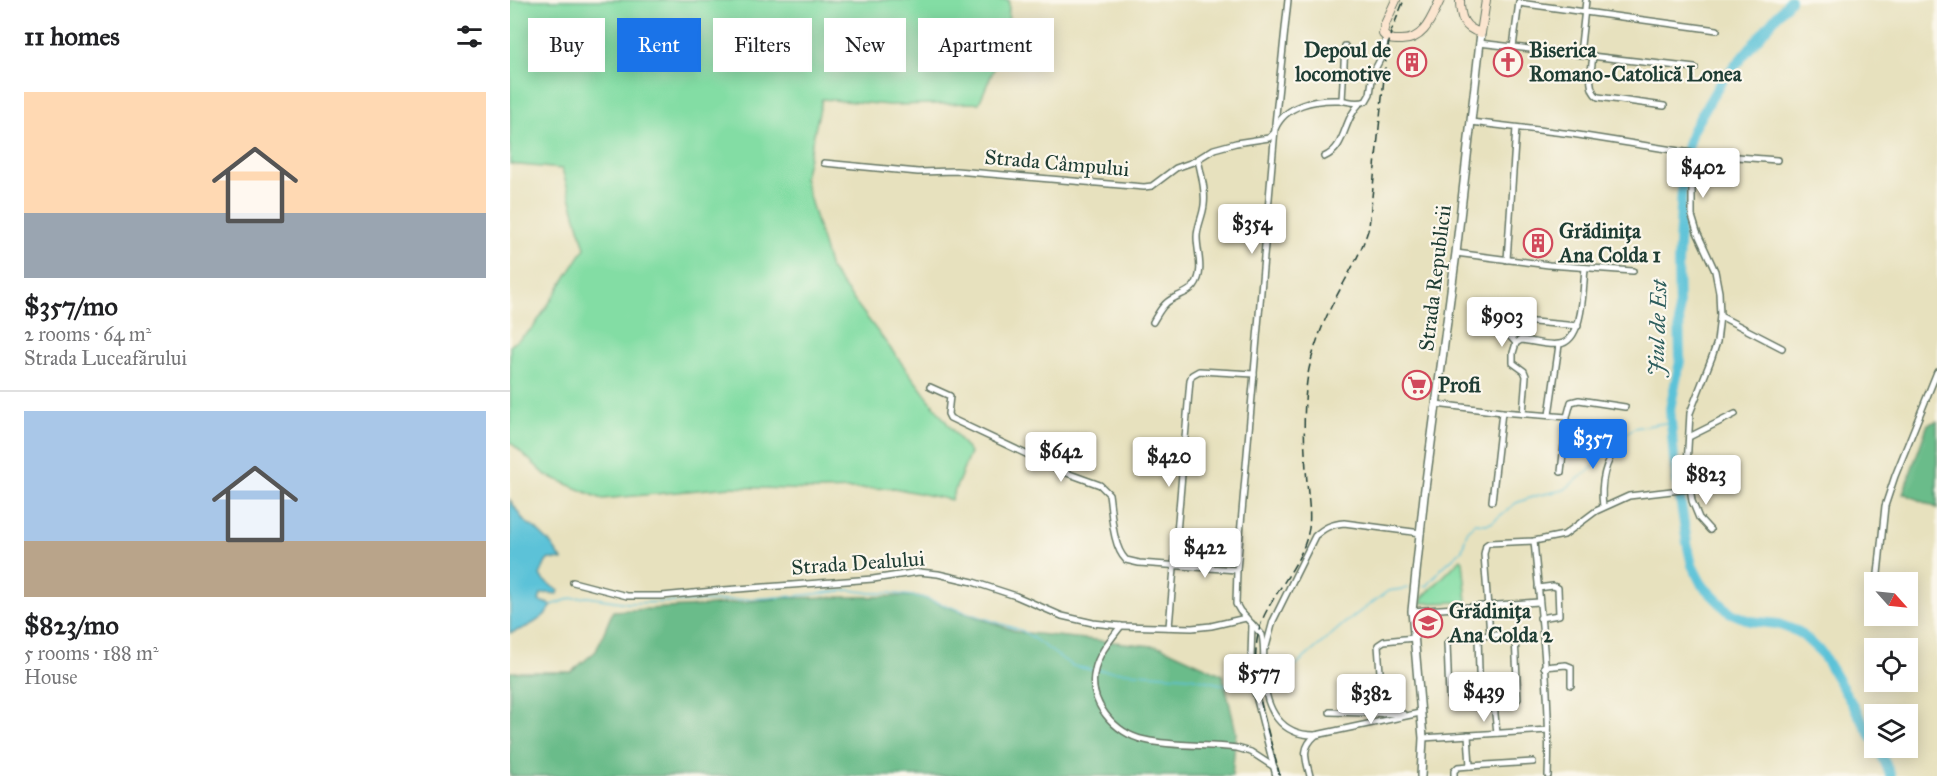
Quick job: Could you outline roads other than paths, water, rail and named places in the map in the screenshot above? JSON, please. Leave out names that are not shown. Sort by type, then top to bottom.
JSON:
[{"type":"main road","points":[[1396,0],[1383,34],[1386,38],[1397,40],[1414,39],[1427,26],[1440,0]]},
{"type":"main road","points":[[1460,0],[1464,24],[1473,31],[1481,33]]},
{"type":"main road","name":"Strada Republicii","points":[[1481,33],[1486,0]]},
{"type":"street","points":[[1288,0],[1237,570],[1236,604],[1262,635],[1264,681],[1276,717],[1287,729],[1299,735],[1316,735],[1416,714]]},
{"type":"street","points":[[1580,54],[1586,0]]},
{"type":"street","points":[[1514,47],[1519,2],[1717,30]]},
{"type":"street","name":"Strada Republicii","points":[[1421,776],[1423,738],[1416,714],[1412,611],[1481,33]]},
{"type":"street","points":[[1275,134],[1279,119],[1292,109],[1319,101],[1365,102],[1369,98],[1373,73],[1382,56],[1386,38]]},
{"type":"street","points":[[1479,43],[1695,68]]},
{"type":"street","points":[[1342,100],[1345,46]]},
{"type":"street","points":[[1593,55],[1591,87],[1598,97],[1664,106]]},
{"type":"street","points":[[1324,157],[1336,148],[1352,112],[1360,103]]},
{"type":"street","points":[[1471,122],[1696,154],[1778,160]]},
{"type":"street","points":[[1507,260],[1516,128]]},
{"type":"street","name":"Strada Câmpului","points":[[824,163],[907,171],[956,171],[1144,188],[1152,186],[1176,168],[1219,147],[1269,138],[1275,134]]},
{"type":"street","points":[[1696,154],[1692,181],[1692,216],[1715,271],[1720,316],[1717,342],[1690,413],[1687,466],[1689,489],[1696,511],[1710,530]]},
{"type":"street","points":[[1153,322],[1160,309],[1175,297],[1189,292],[1199,276],[1197,237],[1204,206],[1204,189],[1198,159]]},
{"type":"street","points":[[1456,253],[1585,268],[1633,271]]},
{"type":"street","points":[[1523,414],[1526,376],[1524,371],[1513,363],[1516,343],[1521,340],[1560,345],[1569,340],[1578,326],[1585,268]]},
{"type":"street","points":[[1720,316],[1782,348]]},
{"type":"street","points":[[1516,343],[1507,330],[1511,321],[1578,326]]},
{"type":"street","points":[[1549,415],[1560,345]]},
{"type":"street","points":[[1169,627],[1190,380],[1195,372],[1199,371],[1254,374]]},
{"type":"street","points":[[1878,572],[1885,506],[1937,372]]},
{"type":"street","points":[[930,387],[950,396],[948,414],[950,418],[1047,465],[1100,485],[1106,490],[1109,494],[1115,537],[1126,560],[1237,570]]},
{"type":"street","points":[[1562,472],[1567,417],[1569,406],[1574,400],[1625,407]]},
{"type":"street","points":[[1437,404],[1567,417]]},
{"type":"street","points":[[1492,501],[1502,412]]},
{"type":"street","points":[[1689,437],[1736,414]]},
{"type":"street","points":[[1603,507],[1601,492],[1604,471],[1610,455],[1619,444]]},
{"type":"street","points":[[1490,635],[1484,554],[1486,545],[1534,541],[1564,535],[1603,507],[1639,493],[1689,489]]},
{"type":"street","points":[[1263,659],[1273,621],[1315,536],[1323,528],[1344,523],[1420,533]]},
{"type":"street","points":[[1534,541],[1548,730],[1548,776]]},
{"type":"street","name":"Strada Dealului","points":[[573,582],[627,596],[662,597],[873,579],[919,572],[973,582],[1016,596],[1074,620],[1121,626],[1169,627],[1211,626],[1249,620]]},
{"type":"street","points":[[1538,588],[1554,586],[1558,588],[1559,615],[1540,618]]},
{"type":"street","points":[[1412,611],[1539,602]]},
{"type":"street","points":[[1249,620],[1255,692],[1276,776]]},
{"type":"street","points":[[1121,626],[1100,656],[1095,670],[1095,693],[1098,702],[1113,724],[1126,734],[1146,741],[1237,748],[1251,752],[1274,767]]},
{"type":"street","points":[[1490,635],[1512,635],[1515,638],[1518,699],[1513,703],[1456,706],[1450,701],[1446,646],[1451,640],[1490,635]]},
{"type":"street","points":[[1478,636],[1480,705]]},
{"type":"street","points":[[1383,714],[1378,645],[1384,641],[1414,638]]},
{"type":"street","points":[[1544,667],[1566,665],[1571,667],[1572,685]]},
{"type":"street","points":[[1494,705],[1497,733]]},
{"type":"street","points":[[1330,712],[1416,714]]},
{"type":"street","points":[[1423,738],[1548,730]]},
{"type":"street","points":[[1310,776],[1305,755],[1306,746],[1316,735]]},
{"type":"street","points":[[1468,735],[1470,766]]},
{"type":"street","points":[[1454,776],[1454,771],[1458,767],[1533,762]]},
{"type":"water","points":[[510,500],[524,521],[552,545],[562,560],[549,559],[540,575],[543,580],[559,591],[557,594],[541,594],[539,601],[552,605],[549,610],[534,623],[510,633]]},
{"type":"waterway","name":"Jiul de Est","points":[[1790,0],[1719,85],[1692,131],[1686,152],[1678,264],[1680,361],[1670,409],[1674,459],[1687,543],[1692,565],[1702,585],[1729,612],[1750,621],[1778,624],[1799,632],[1821,652],[1864,724]]},
{"type":"waterway","points":[[1423,586],[1427,586],[1462,550],[1467,532],[1475,523],[1491,523],[1516,503],[1564,490],[1598,463],[1616,440],[1634,428],[1671,422]]},
{"type":"waterway","points":[[1270,683],[1280,679],[1346,622],[1388,591],[1409,588]]},
{"type":"waterway","points":[[552,605],[572,598],[588,597],[628,603],[716,601],[850,590],[890,593],[921,597],[1023,631],[1073,666],[1092,670]]},
{"type":"waterway","points":[[1097,670],[1190,677],[1234,687],[1249,686]]},
{"type":"waterway","name":"Jiul de Est","points":[[1883,758],[1891,776]]},
{"type":"railway","points":[[1280,776],[1259,694],[1256,672],[1259,631],[1266,612],[1302,550],[1309,528],[1310,511],[1304,425],[1309,369],[1325,320],[1357,257],[1369,227],[1386,58],[1391,32],[1404,0]]},
{"type":"place","name":"Depoul de locomotive","points":[[1412,62]]},
{"type":"place","name":"Biserica Romano-Catolică Lonea","points":[[1508,62]]},
{"type":"place","name":"Grădinița Ana Colda 1","points":[[1538,243]]},
{"type":"place","name":"Profi","points":[[1417,385]]},
{"type":"place","name":"Grădinița Ana Colda 2","points":[[1428,623]]}]
